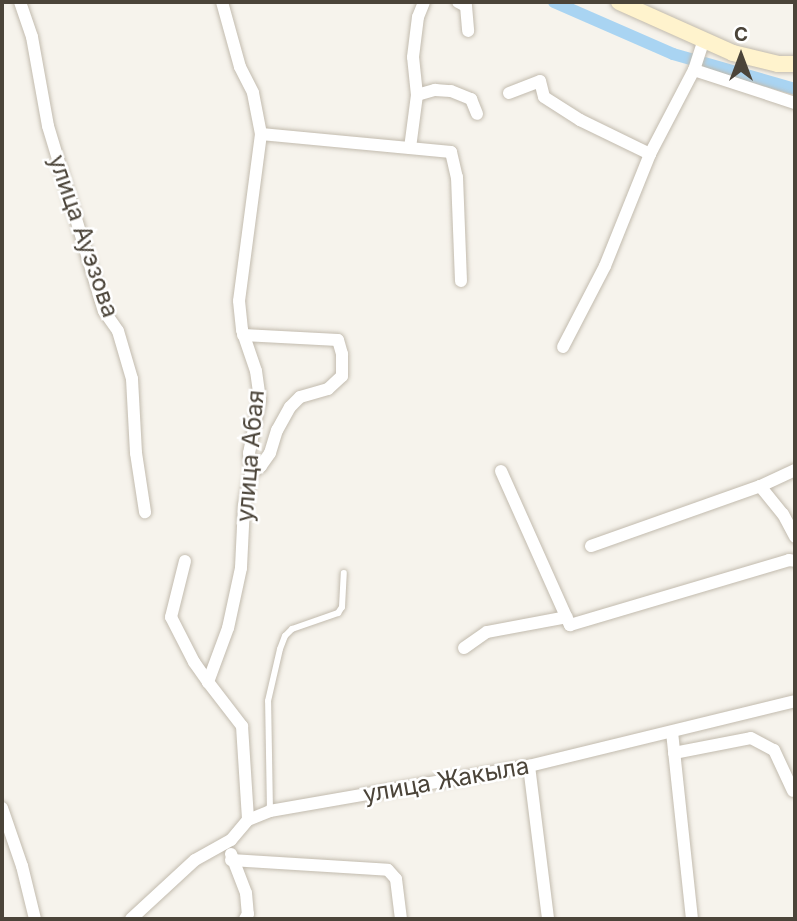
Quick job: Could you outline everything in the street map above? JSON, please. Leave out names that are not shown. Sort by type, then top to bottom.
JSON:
[{"type":"main road","points":[[619,2],[733,53],[778,64],[795,64]]},
{"type":"street","name":"улица Ауэзова","points":[[20,2],[32,37],[48,126],[104,311],[118,331],[132,379],[136,453],[145,512]]},
{"type":"street","name":"улица Абая","points":[[208,682],[228,628],[241,568],[244,506],[250,473],[248,453],[260,400],[256,371],[243,335],[239,301],[261,134],[253,93],[240,67],[222,2]]},
{"type":"street","points":[[410,148],[417,94],[413,57],[418,17],[424,2]]},
{"type":"street","points":[[458,2],[466,6],[468,31]]},
{"type":"street","points":[[563,347],[605,266],[650,154],[694,70],[704,40]]},
{"type":"street","points":[[694,70],[795,103]]},
{"type":"street","points":[[509,93],[540,81],[544,97],[580,120],[650,154]]},
{"type":"street","points":[[417,94],[435,90],[451,91],[471,99],[477,114]]},
{"type":"street","points":[[261,134],[451,152],[457,177],[461,281]]},
{"type":"street","points":[[243,335],[338,340],[342,354],[342,376],[328,390],[300,397],[290,407],[277,430],[270,453],[261,466],[250,473]]},
{"type":"street","points":[[591,546],[760,486],[795,470]]},
{"type":"street","points":[[501,471],[570,625],[789,560],[795,561]]},
{"type":"street","points":[[760,486],[783,514],[795,537]]},
{"type":"street","points":[[185,561],[171,617],[194,662],[242,726],[248,820]]},
{"type":"street","points":[[464,648],[487,632],[566,617]]},
{"type":"street","name":"улица Жакыла","points":[[131,919],[195,860],[231,840],[248,820],[270,811],[529,766],[795,701]]},
{"type":"street","points":[[672,732],[692,919]]},
{"type":"street","points":[[674,753],[751,738],[774,750],[793,791]]},
{"type":"street","points":[[529,766],[548,919]]},
{"type":"street","points":[[2,808],[22,866],[35,919]]},
{"type":"street","points":[[231,840],[231,860],[246,892],[245,919]]},
{"type":"street","points":[[231,860],[388,870],[396,879],[401,919]]},
{"type":"lane","points":[[270,811],[268,701],[280,649],[285,636],[292,629],[338,613],[342,607],[344,573]]},
{"type":"waterway","points":[[554,2],[673,54],[795,89]]}]
